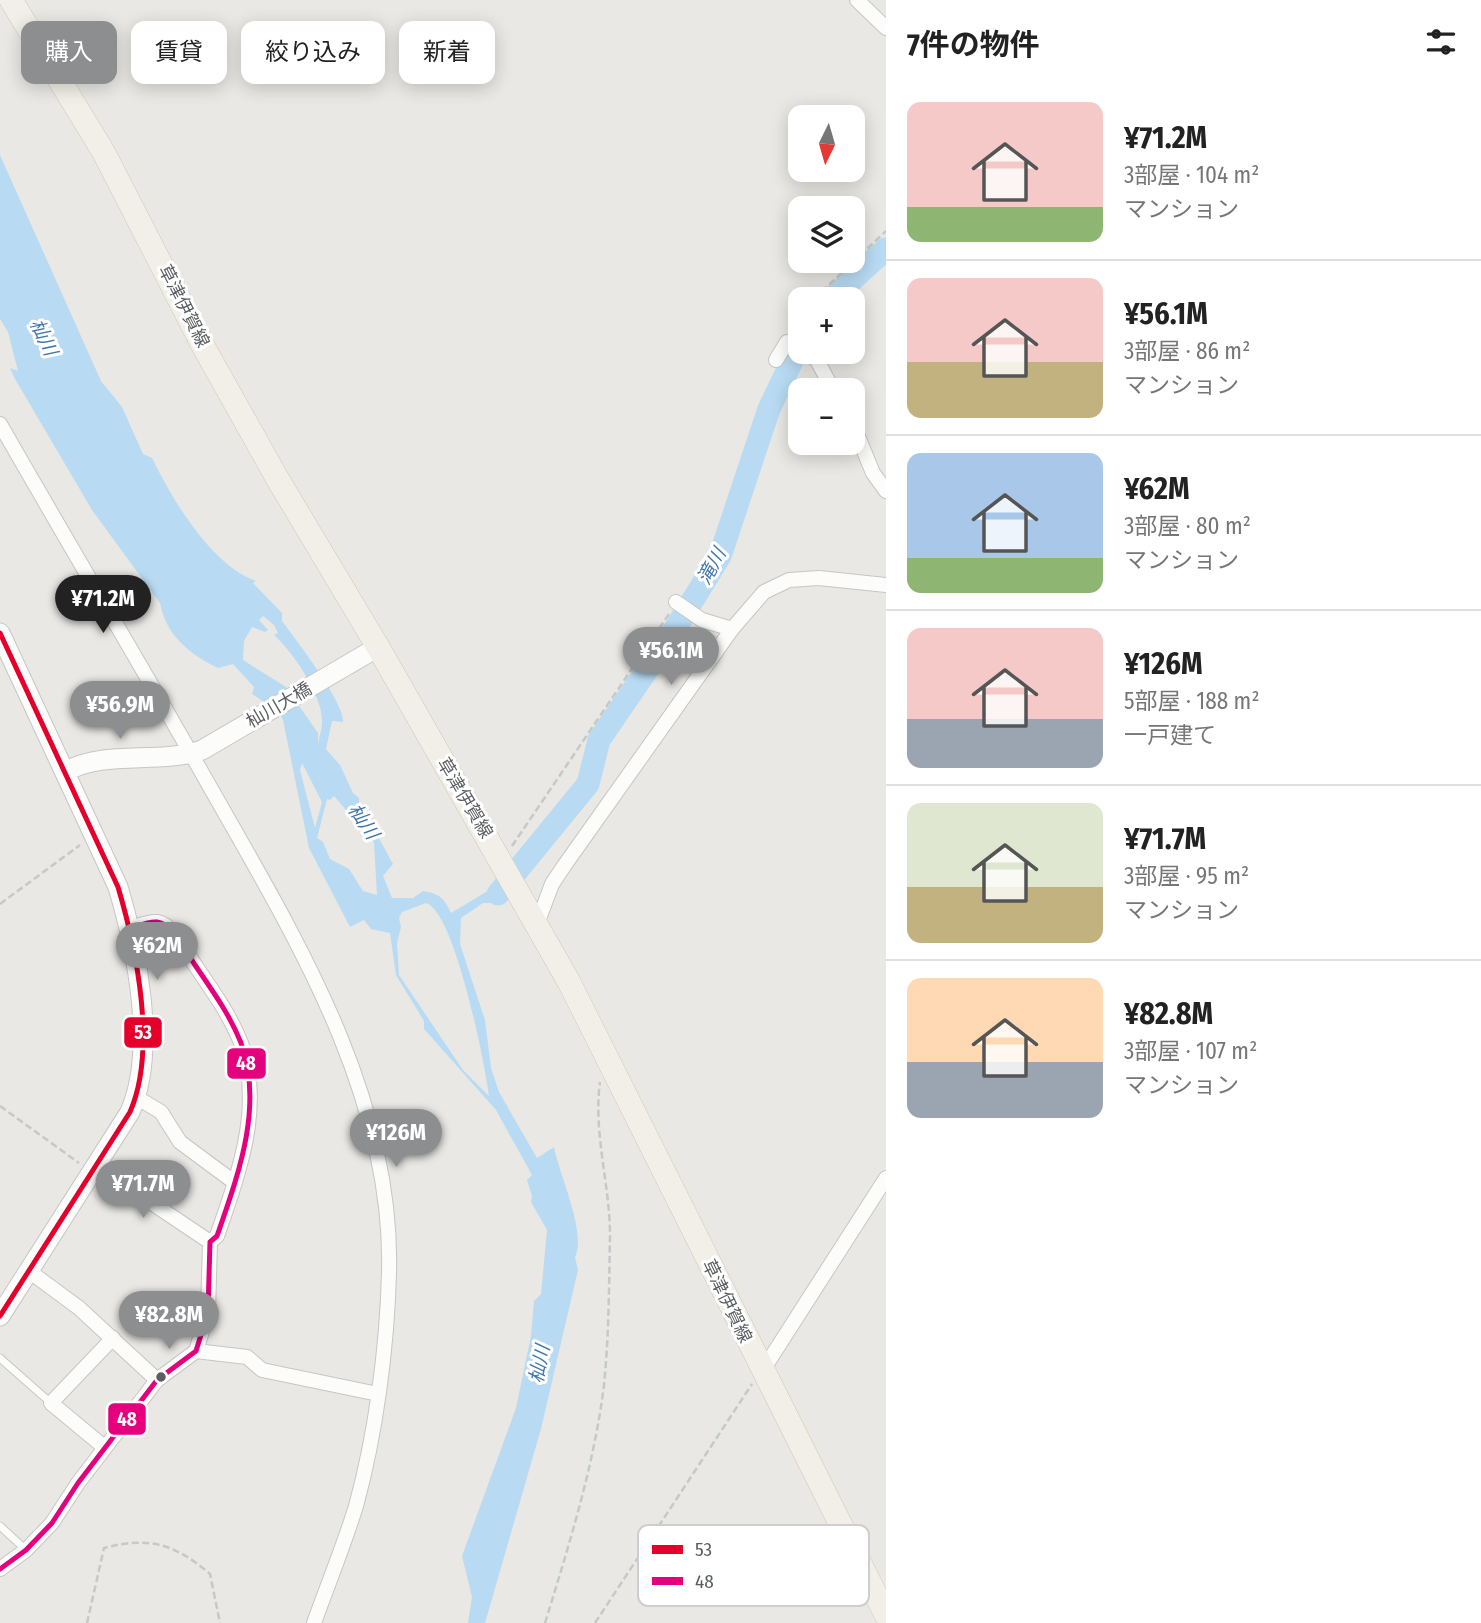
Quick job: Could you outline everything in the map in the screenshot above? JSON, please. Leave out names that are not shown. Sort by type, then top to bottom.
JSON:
[{"type":"main road","name":"草津伊賀線","points":[[11,0],[104,153],[216,368],[537,924],[840,1525]]},
{"type":"main road","name":"草津伊賀線","points":[[869,1581],[886,1615]]},
{"type":"street","points":[[857,0],[886,28]]},
{"type":"street","points":[[776,360],[788,343]]},
{"type":"street","points":[[813,364],[824,378]]},
{"type":"street","points":[[0,424],[197,752],[307,967],[341,1040],[362,1098],[381,1183],[389,1273],[375,1422],[356,1504],[314,1623]]},
{"type":"street","points":[[865,454],[873,473],[886,491]]},
{"type":"street","points":[[537,924],[552,884],[564,866],[732,629],[764,592],[789,580],[819,578],[886,585]]},
{"type":"street","points":[[678,604],[702,620],[732,629]]},
{"type":"street","points":[[0,632],[118,887],[131,928],[144,1048],[136,1097],[94,1170],[0,1316]]},
{"type":"street","name":"杣川大橋","points":[[197,752],[378,646]]},
{"type":"street","points":[[65,772],[79,764],[197,752]]},
{"type":"street","points":[[0,1569],[26,1549],[60,1513],[104,1447],[157,1380],[196,1351],[208,1312],[210,1242],[217,1236],[246,1139],[249,1104],[247,1070],[240,1041],[215,995],[164,925],[156,922],[131,928]]},
{"type":"street","points":[[136,1097],[161,1112],[180,1142],[234,1182]]},
{"type":"street","points":[[94,1170],[210,1242]]},
{"type":"street","points":[[762,1370],[886,1178]]},
{"type":"street","points":[[29,1271],[113,1338],[157,1380]]},
{"type":"street","points":[[104,1447],[51,1403],[113,1338]]},
{"type":"street","points":[[196,1351],[247,1357],[262,1370],[377,1394]]},
{"type":"lane","points":[[0,1358],[51,1403]]},
{"type":"lane","points":[[0,1526],[26,1549]]},
{"type":"path","points":[[827,287],[886,231]]},
{"type":"path","points":[[502,860],[678,604]]},
{"type":"path","points":[[0,904],[94,834]]},
{"type":"path","points":[[545,1623],[584,1488],[604,1384],[610,1234],[609,1197],[598,1118],[600,1077]]},
{"type":"path","points":[[0,1106],[94,1170]]},
{"type":"path","points":[[660,1525],[762,1370]]},
{"type":"path","points":[[86,1623],[104,1548],[136,1543],[167,1544],[210,1574],[220,1623]]},
{"type":"path","points":[[595,1623],[638,1558]]},
{"type":"water","name":"杣川","points":[[0,155],[101,381],[122,407],[143,454],[152,458],[182,511],[209,546],[239,573],[256,581],[253,583],[282,613],[282,621],[336,701],[343,722],[332,721],[326,749],[340,765],[353,793],[359,798],[359,810],[369,820],[393,864],[383,876],[392,898],[413,898],[423,891],[429,892],[441,897],[451,913],[486,892],[496,892],[518,863],[518,875],[496,903],[483,903],[461,918],[460,944],[485,1020],[491,1068],[499,1092],[537,1158],[554,1147],[575,1219],[578,1246],[575,1257],[578,1270],[541,1429],[485,1623],[468,1623],[472,1597],[462,1556],[516,1408],[531,1336],[534,1301],[541,1294],[547,1230],[531,1202],[527,1180],[532,1175],[496,1110],[424,1029],[424,1021],[396,975],[390,933],[371,929],[364,920],[350,927],[309,848],[283,720],[278,711],[252,694],[254,687],[233,664],[218,668],[188,650],[173,634],[160,603],[92,510],[15,379],[10,368],[18,371],[8,332],[0,319]],"holes":[[[263,616],[274,625],[278,633],[274,635],[298,663],[318,700],[322,725],[318,745],[318,733],[286,687],[243,660],[244,641],[252,627],[265,632],[268,630],[259,620]],[[302,763],[322,802],[315,828],[300,770]],[[334,796],[353,818],[355,814],[360,815],[374,843],[377,895],[363,891],[349,869],[330,859],[323,842],[317,838],[327,799],[330,800]],[[426,903],[437,913],[448,932],[467,991],[489,1096],[463,1070],[399,975],[397,943],[402,912]]]},
{"type":"waterway","name":"滝川","points":[[844,287],[886,249]]},
{"type":"waterway","name":"滝川","points":[[498,894],[588,784],[599,740],[675,629],[720,556],[769,409],[790,364]]},
{"type":"transit line","name":"53","points":[[0,633],[118,887],[132,940],[143,1030],[138,1087],[130,1112],[0,1316]]},
{"type":"transit line","name":"48","points":[[0,1569],[26,1550],[52,1523],[78,1483],[157,1380],[196,1351],[208,1312],[210,1242],[217,1236],[246,1141],[250,1092],[241,1043],[232,1023],[169,928],[157,922],[131,928]]}]
